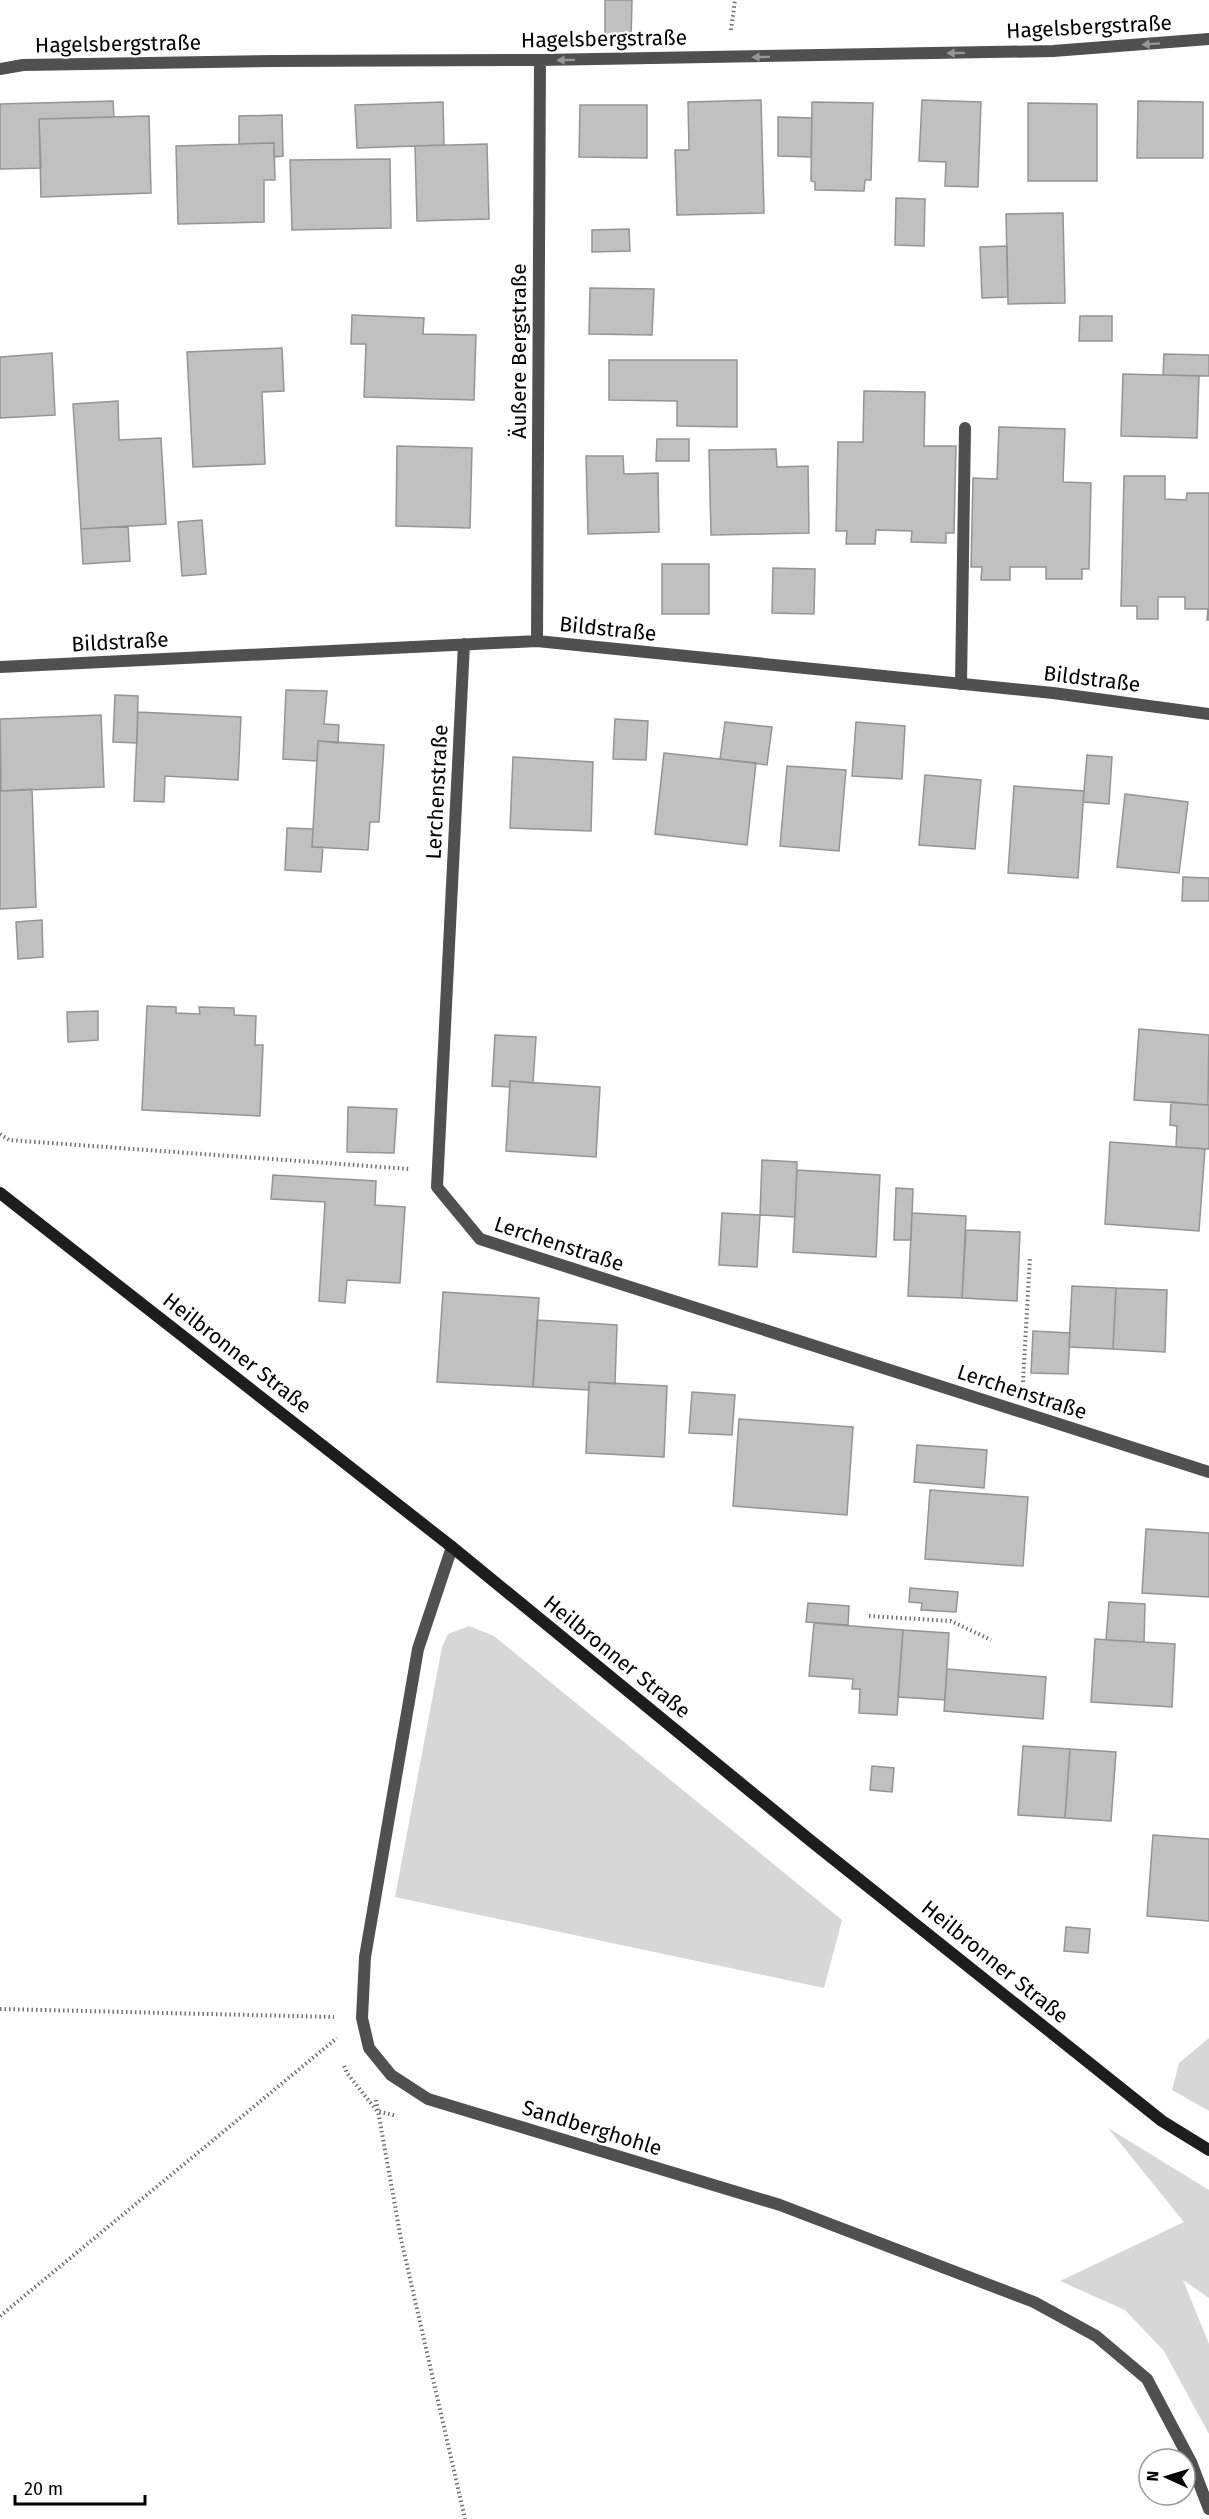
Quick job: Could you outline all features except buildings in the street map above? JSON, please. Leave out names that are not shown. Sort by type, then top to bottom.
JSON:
[{"type":"main road","name":"Heilbronner Straße","points":[[0,1193],[452,1547],[802,1833],[1162,2121],[1209,2150]]},
{"type":"street","name":"Hagelsbergstraße","points":[[0,69],[23,65],[540,60],[1053,51],[1209,39]]},
{"type":"street","name":"Äußere Bergstraße","points":[[537,642],[540,60]]},
{"type":"street","points":[[961,684],[965,428]]},
{"type":"street","name":"Bildstraße","points":[[0,667],[537,642],[1053,693],[1209,714]]},
{"type":"street","name":"Lerchenstraße","points":[[464,644],[437,1187],[480,1239],[1209,1472]]},
{"type":"street","name":"Sandberghohle","points":[[452,1547],[418,1649],[365,1958],[362,2018],[369,2048],[391,2075],[428,2099],[780,2205],[1034,2302],[1096,2336],[1147,2379],[1191,2462],[1209,2509]]},
{"type":"path","points":[[0,1134],[9,1140],[438,1171]]},
{"type":"path","points":[[1022,1412],[1030,1257]]},
{"type":"path","points":[[869,1616],[951,1621],[991,1640]]},
{"type":"path","points":[[0,2009],[338,2017]]},
{"type":"path","points":[[0,2316],[362,2018]]},
{"type":"path","points":[[336,2029],[334,2040],[339,2051]]},
{"type":"path","points":[[369,2048],[377,2111],[401,2239],[465,2519]]},
{"type":"path","points":[[343,2062],[347,2073],[377,2111],[400,2117]]},
{"type":"shaded area","points":[[469,1626],[494,1636],[842,1920],[824,1988],[395,1897],[442,1647],[448,1634]]},
{"type":"shaded area","points":[[1209,2038],[1209,2111],[1172,2090],[1179,2063]]},
{"type":"shaded area","points":[[1108,2128],[1209,2190],[1209,2298],[1183,2280],[1209,2344],[1209,2434],[1164,2351],[1125,2310],[1060,2281],[1184,2222]]}]
